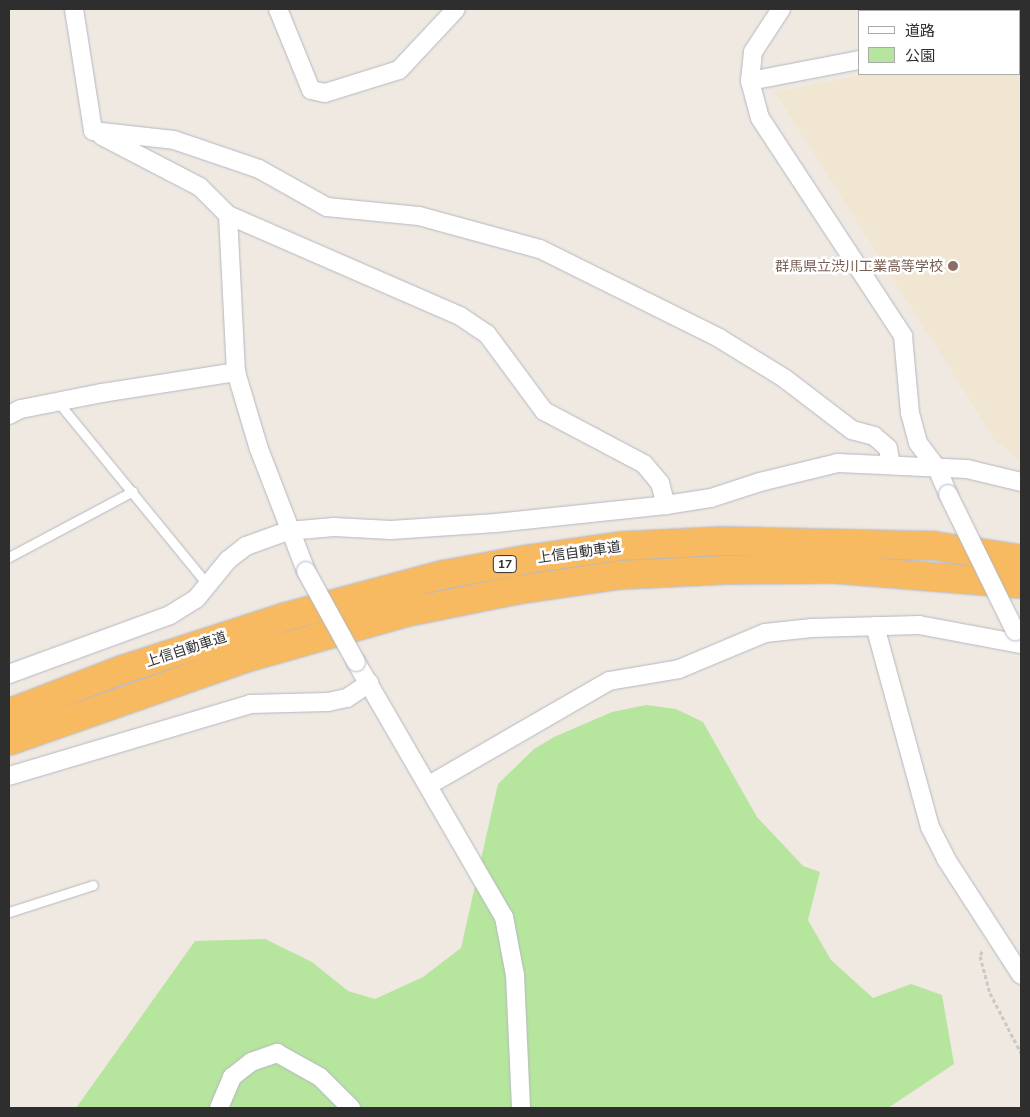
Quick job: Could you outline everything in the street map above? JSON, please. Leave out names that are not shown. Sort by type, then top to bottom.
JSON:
[{"type":"highway","name":"上信自動車道","points":[[9,713],[121,670],[284,617],[442,575],[529,559],[620,546],[722,541],[935,546],[1021,559]]},
{"type":"highway","name":"上信自動車道","points":[[9,740],[246,658],[408,612],[518,590],[620,575],[724,570],[834,569],[1021,584]]},
{"type":"street","points":[[74,9],[93,131]]},
{"type":"street","points":[[278,9],[311,90],[326,93],[399,70],[456,9]]},
{"type":"street","points":[[782,9],[753,52],[750,81],[760,118],[903,336],[910,413],[918,443],[936,468],[1017,639]]},
{"type":"street","points":[[750,81],[858,60]]},
{"type":"street","points":[[93,131],[200,187],[228,215],[460,316],[487,334],[544,411],[644,464],[660,483],[666,505]]},
{"type":"street","points":[[93,131],[174,140],[259,169],[327,207],[419,216],[540,249],[719,338],[759,363],[852,430],[874,436],[888,448],[891,465]]},
{"type":"street","points":[[228,215],[236,372],[258,449],[288,531],[306,571],[356,662],[370,683],[504,917],[515,975],[521,1108]]},
{"type":"street","points":[[9,415],[58,401],[236,372]]},
{"type":"street","points":[[9,674],[170,615],[196,599],[228,560],[246,546],[288,531],[334,527],[391,530],[477,524],[666,505],[711,498],[760,482],[838,463],[967,469],[1021,482]]},
{"type":"street","points":[[429,785],[609,681],[679,669],[765,633],[812,628],[919,625],[1017,639]]},
{"type":"street","points":[[875,626],[930,827],[946,859],[1021,975]]},
{"type":"street","points":[[9,776],[250,704],[328,702],[347,698],[370,683]]},
{"type":"street","points":[[219,1108],[232,1077],[251,1062],[277,1053],[320,1077],[352,1108]]},
{"type":"lane","points":[[58,401],[208,585]]},
{"type":"lane","points":[[9,556],[133,491]]},
{"type":"lane","points":[[9,912],[93,885]]},
{"type":"path","points":[[991,927],[980,956],[990,993],[1021,1053]]},
{"type":"shaded area","name":"群馬県立渋川工業高等学校","points":[[1021,44],[1021,461],[995,440],[775,92],[862,75],[1020,75]]},
{"type":"green space","points":[[646,705],[676,709],[703,722],[757,817],[803,866],[820,872],[808,920],[831,960],[873,998],[911,984],[942,995],[954,1064],[888,1108],[76,1108],[195,941],[265,939],[312,962],[348,991],[375,999],[423,977],[461,948],[498,784],[534,749],[554,737],[612,712]]},
{"type":"place","name":"群馬県立渋川工業高等学校","points":[[953,266]]}]
